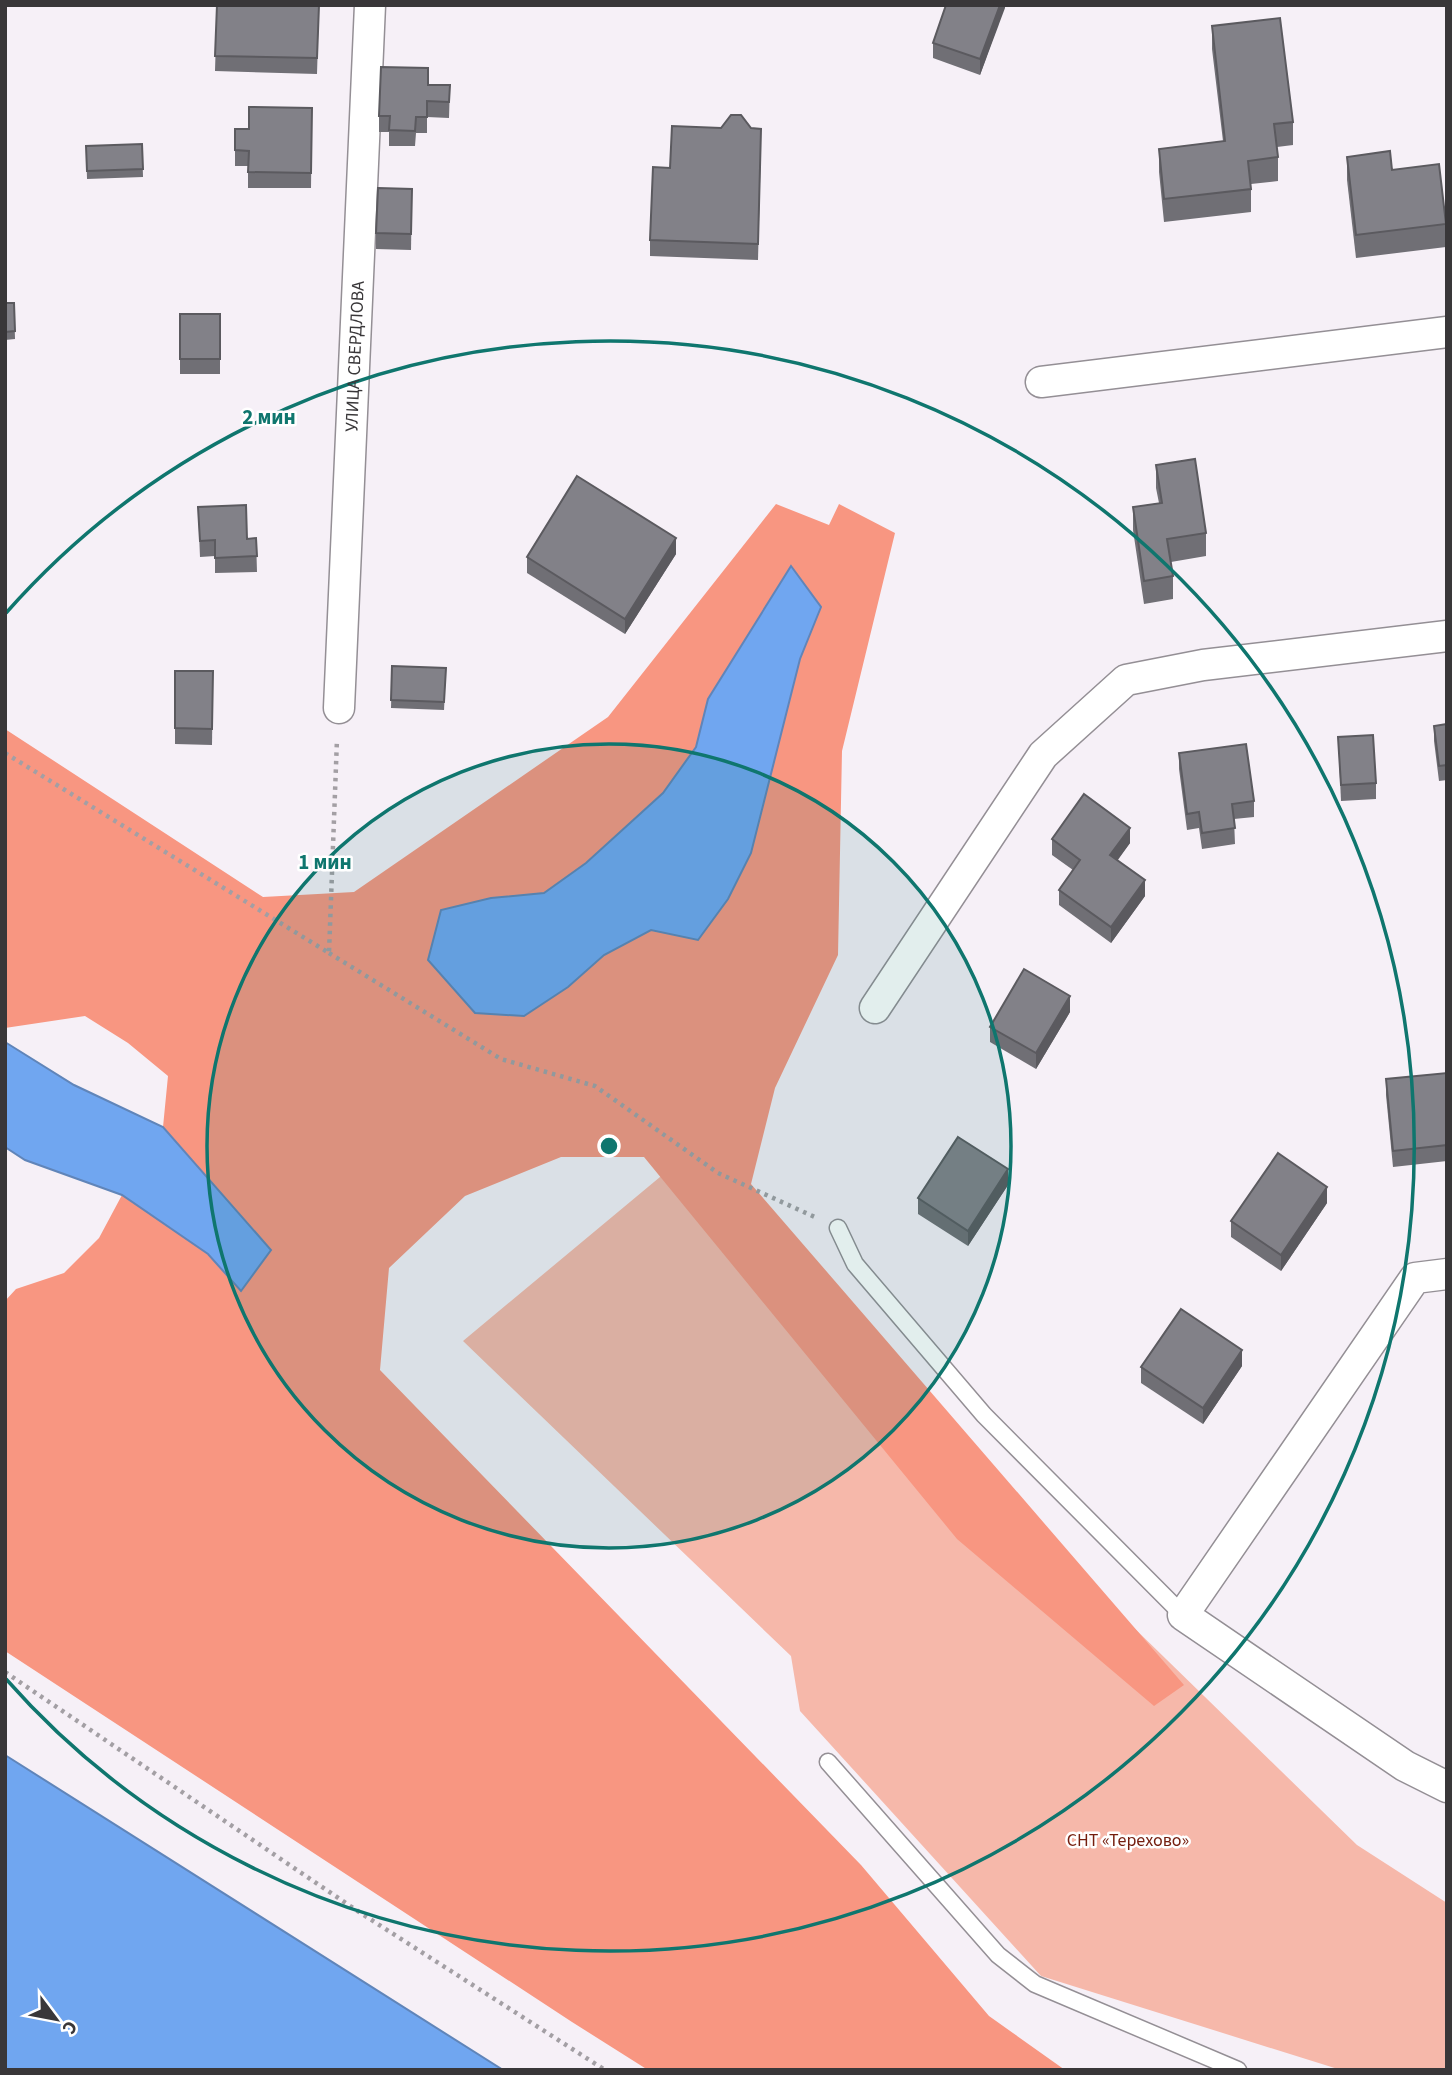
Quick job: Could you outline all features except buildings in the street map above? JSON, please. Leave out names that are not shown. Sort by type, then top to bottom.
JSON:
[{"type":"street","name":"УЛИЦА СВЕРДЛОВА","points":[[339,708],[370,5]]},
{"type":"street","points":[[1041,382],[1447,332]]},
{"type":"street","points":[[875,1009],[1043,755],[1126,680],[1203,665],[1447,636]]},
{"type":"street","points":[[1447,1275],[1415,1278],[1183,1615],[1405,1766],[1447,1787]]},
{"type":"lane","points":[[838,1228],[855,1264],[984,1415],[1183,1615]]},
{"type":"lane","points":[[828,1762],[998,1955],[1035,1984],[1238,2070]]},
{"type":"path","points":[[329,953],[339,708]]},
{"type":"path","points":[[5,753],[501,1059],[595,1086],[718,1173],[838,1228]]},
{"type":"path","points":[[5,1672],[356,1910],[605,2070]]},
{"type":"green space","name":"СНТ «Терехово»","points":[[666,1172],[1357,1845],[1447,1903],[1447,2070],[1341,2070],[1041,1976],[800,1711],[791,1656],[463,1341]]},
{"type":"shaded area","points":[[776,504],[829,525],[839,504],[895,533],[842,751],[838,955],[775,1088],[751,1184],[1184,1685],[1154,1706],[957,1539],[644,1157],[561,1157],[465,1196],[389,1268],[380,1370],[861,1865],[989,2016],[1065,2070],[648,2070],[5,1651],[5,1301],[16,1289],[64,1273],[99,1238],[122,1195],[208,1254],[241,1290],[271,1250],[163,1127],[168,1076],[128,1043],[85,1016],[5,1028],[5,729],[263,897],[354,892],[608,717]],"holes":[[[821,607],[800,659],[651,930],[604,955],[568,987],[491,898],[544,893],[586,863],[664,793],[696,747],[708,699]]]},
{"type":"water","points":[[791,566],[821,607],[800,659],[751,853],[728,899],[698,940],[651,930],[604,955],[568,987],[524,1016],[475,1013],[428,960],[441,910],[491,898],[544,893],[586,863],[663,793],[696,747],[708,699]]},
{"type":"water","points":[[5,1042],[74,1085],[163,1127],[271,1250],[241,1291],[208,1254],[122,1195],[25,1160],[5,1147]]},
{"type":"water","points":[[5,1755],[503,2070],[5,2070]]}]
